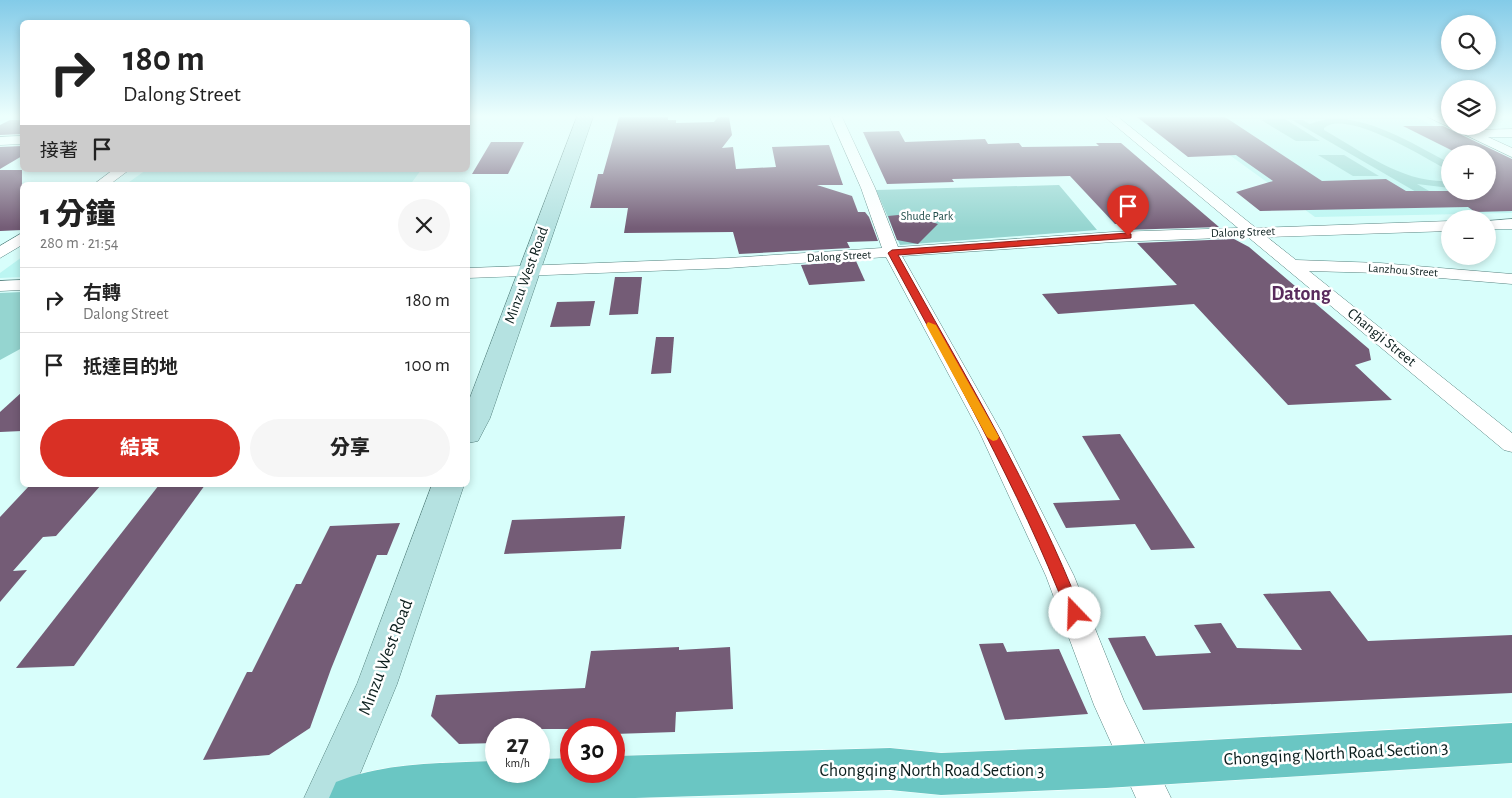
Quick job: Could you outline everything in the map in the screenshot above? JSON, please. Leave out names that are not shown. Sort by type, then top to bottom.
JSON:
[{"type":"main road","name":"Chongqing North Road Section 3","points":[[352,798],[407,787],[654,776],[890,769],[941,774],[1145,781],[1512,743]]},
{"type":"street","name":"Minzu West Road","points":[[470,430],[476,418],[571,154]]},
{"type":"street","points":[[853,154],[868,188],[892,253],[990,431],[1060,576],[1110,705],[1145,781]]},
{"type":"street","name":"Changji Street","points":[[1157,154],[1512,445]]},
{"type":"street","points":[[104,182],[119,172]]},
{"type":"street","points":[[1496,225],[1512,224]]},
{"type":"street","name":"Dalong Street","points":[[470,273],[528,272],[892,253],[1113,236],[1441,226]]},
{"type":"street","points":[[0,253],[20,239]]},
{"type":"street","name":"Lanzhou Street","points":[[1293,265],[1380,268],[1512,279]]},
{"type":"street","points":[[0,286],[20,285]]},
{"type":"street","name":"Minzu West Road","points":[[327,798],[377,684],[447,487]]},
{"type":"shaded area","points":[[1228,154],[1441,154],[1441,200],[1496,200],[1496,155],[1512,163],[1512,213],[1496,213],[1496,210],[1441,210],[1441,214],[1315,217]]},
{"type":"shaded area","points":[[143,172],[420,172],[412,182],[129,182]]},
{"type":"shaded area","points":[[20,258],[20,277],[0,278],[0,273]]},
{"type":"green space","points":[[1351,154],[1364,154],[1400,172],[1433,181],[1441,181],[1441,187],[1417,184],[1441,199],[1430,200]]},
{"type":"green space","points":[[1419,154],[1433,154],[1441,158],[1441,166]]},
{"type":"green space","points":[[1318,155],[1344,155],[1379,176],[1353,176]]},
{"type":"green space","name":"Shude Park","points":[[1059,185],[1097,230],[900,245],[876,190]]},
{"type":"green space","points":[[20,292],[20,349],[0,360],[0,293]]},
{"type":"building","points":[[0,154],[20,154],[20,157],[0,169]]},
{"type":"building","points":[[484,154],[518,154],[508,174],[472,174]]},
{"type":"building","points":[[609,154],[734,154],[736,169],[776,167],[773,154],[832,154],[843,185],[817,185],[852,196],[858,212],[865,212],[869,217],[878,241],[847,242],[850,248],[739,254],[733,232],[624,233],[628,208],[590,208],[598,174],[603,174]]},
{"type":"building","points":[[873,154],[1134,154],[1219,227],[1124,230],[1119,224],[1115,224],[1070,176],[952,179],[954,182],[887,184]]},
{"type":"building","points":[[1184,154],[1281,154],[1322,181],[1386,179],[1406,191],[1441,191],[1441,200],[1496,200],[1496,154],[1502,154],[1512,159],[1512,211],[1472,210],[1468,207],[1260,211],[1236,192],[1273,181],[1236,155],[1188,157]]},
{"type":"building","points":[[0,170],[20,170],[22,172],[22,182],[20,182],[20,230],[0,231]]},
{"type":"building","points":[[908,214],[938,224],[918,244],[897,240],[888,216]]},
{"type":"building","points":[[1234,239],[1249,247],[1369,349],[1371,360],[1355,365],[1392,400],[1288,405],[1194,304],[1058,314],[1042,294],[1177,285],[1137,243]]},
{"type":"building","points":[[856,261],[865,281],[809,285],[801,265]]},
{"type":"building","points":[[615,277],[642,277],[638,314],[609,315]]},
{"type":"building","points":[[595,301],[590,326],[550,327],[557,302]]},
{"type":"building","points":[[656,337],[674,337],[671,373],[651,374]]},
{"type":"building","points":[[20,394],[20,431],[0,432],[0,412]]},
{"type":"building","points":[[1120,434],[1195,548],[1151,550],[1135,524],[1066,528],[1053,503],[1120,500],[1082,436]]},
{"type":"building","points":[[28,487],[99,487],[56,536],[43,537],[13,571],[27,570],[0,602],[0,517]]},
{"type":"building","points":[[157,487],[204,487],[74,666],[16,668]]},
{"type":"building","points":[[625,516],[621,549],[504,554],[512,520]]},
{"type":"building","points":[[400,523],[387,555],[377,555],[331,669],[310,728],[269,755],[203,760],[247,672],[252,672],[296,584],[301,584],[330,526]]},
{"type":"building","points":[[1330,591],[1368,641],[1512,635],[1512,693],[1143,710],[1108,638],[1145,636],[1156,656],[1211,653],[1194,625],[1221,623],[1237,648],[1302,650],[1263,594]]},
{"type":"building","points":[[1003,643],[1007,652],[1059,649],[1088,714],[1005,720],[979,644]]},
{"type":"building","points":[[679,647],[679,650],[730,647],[733,709],[676,712],[675,732],[625,734],[625,718],[560,718],[560,729],[550,729],[550,718],[485,718],[485,743],[459,744],[431,716],[436,695],[585,688],[591,651]]},
{"type":"slow traffic","points":[[931,325],[993,437]]},
{"type":"district","name":"Datong","points":[[1301,293]]},
{"type":"route","points":[[1075,613],[1060,576],[990,431],[892,253],[1128,236]]}]
